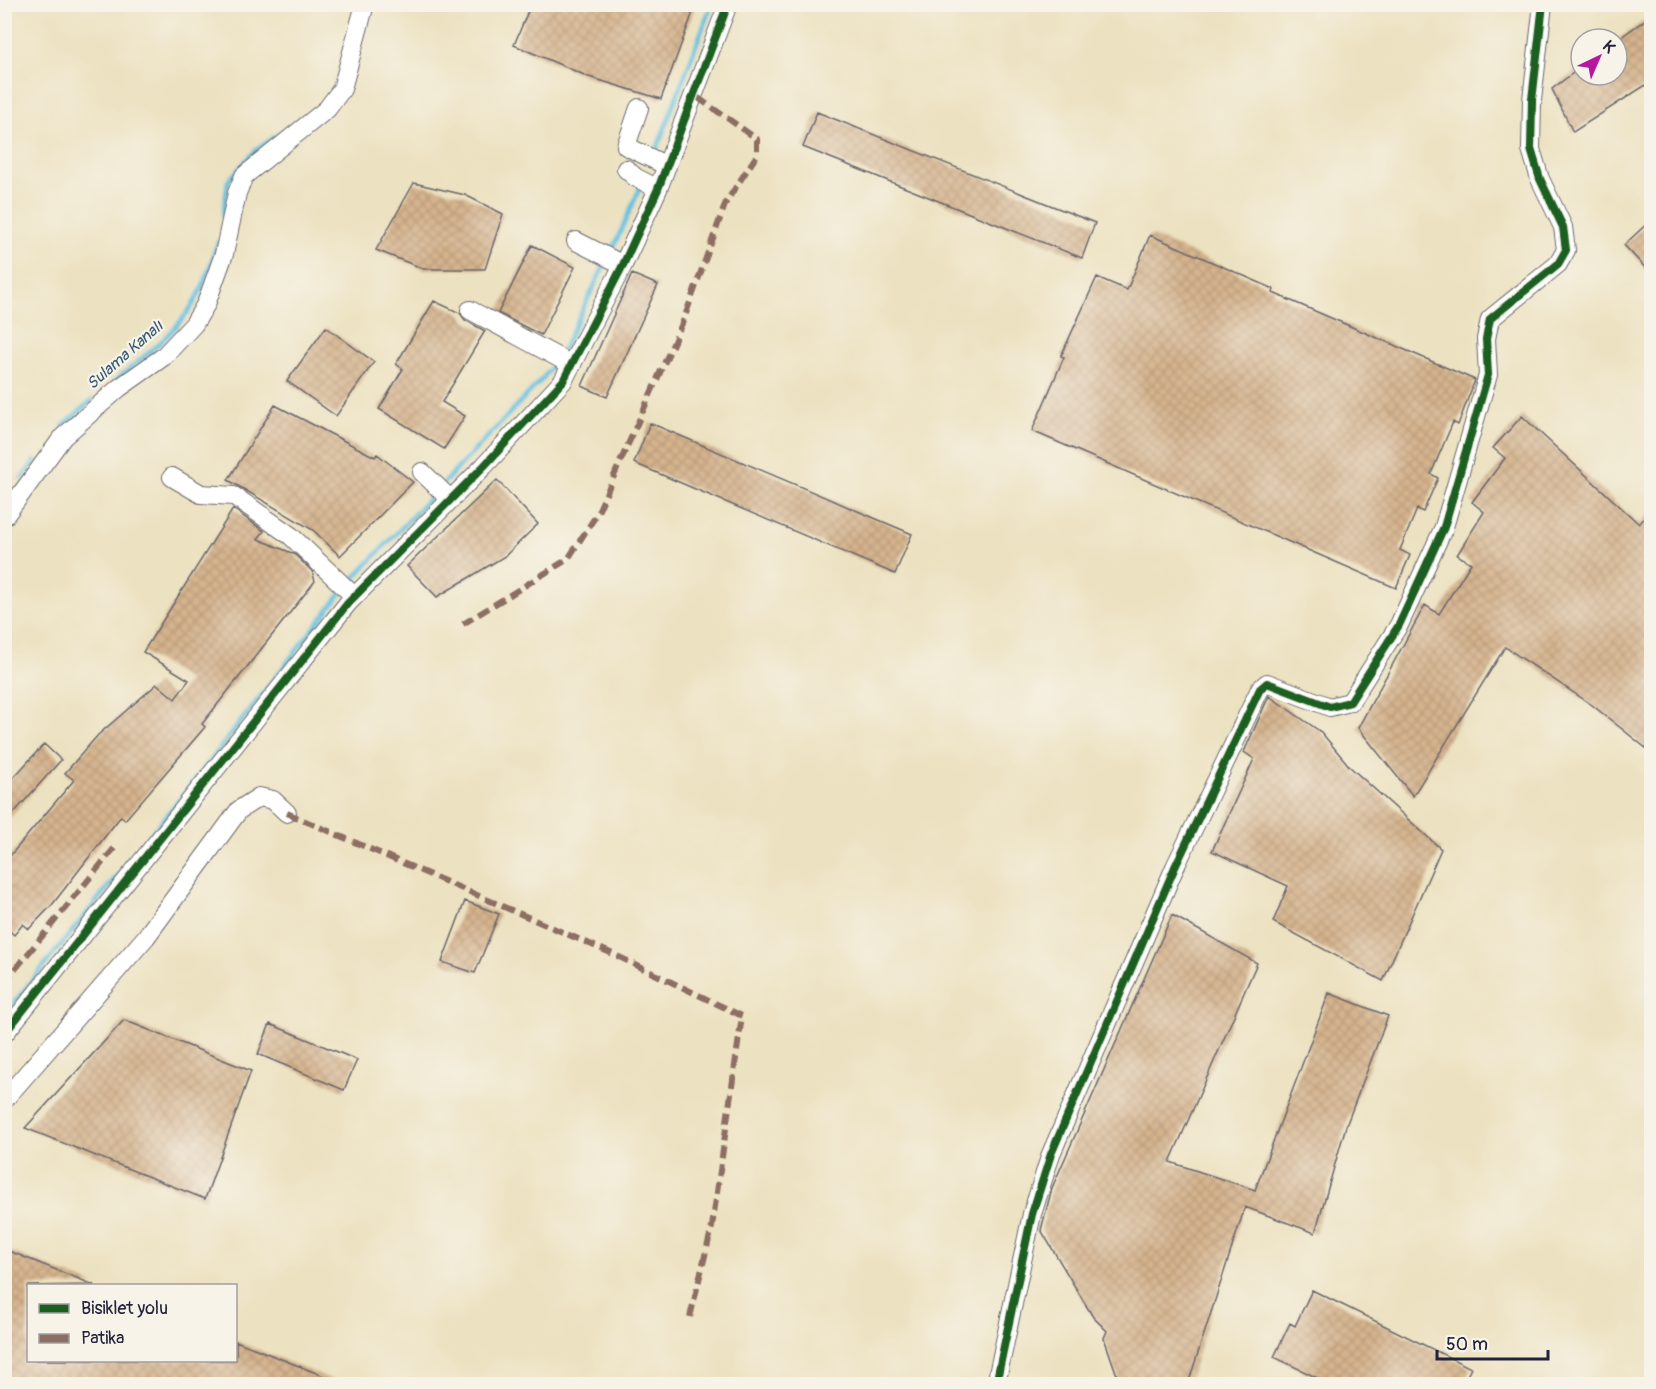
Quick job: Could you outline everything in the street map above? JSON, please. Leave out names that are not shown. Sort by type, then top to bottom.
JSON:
[{"type":"street","points":[[4,517],[63,438],[119,388],[163,357],[194,324],[206,304],[224,254],[237,194],[244,176],[327,109],[342,89],[365,4]]},
{"type":"street","points":[[4,1034],[349,590],[448,497],[563,381],[562,359],[613,260],[655,187],[658,162],[728,4]]},
{"type":"street","points":[[996,1384],[1032,1214],[1051,1154],[1175,867],[1260,689],[1268,682],[1330,707],[1350,702],[1399,625],[1444,527],[1488,375],[1486,339],[1491,319],[1558,264],[1566,250],[1563,227],[1540,179],[1532,149],[1532,100],[1543,4]]},
{"type":"street","points":[[639,108],[626,146],[658,162]]},
{"type":"street","points":[[631,173],[655,187]]},
{"type":"street","points":[[576,241],[613,260]]},
{"type":"street","points":[[470,309],[562,359]]},
{"type":"street","points":[[426,476],[448,497]]},
{"type":"street","points":[[172,477],[201,494],[234,495],[291,536],[349,590]]},
{"type":"street","points":[[4,1100],[146,937],[239,810],[259,797],[273,800],[287,813]]},
{"type":"building","points":[[531,4],[696,4],[661,99],[589,77],[514,45]]},
{"type":"building","points":[[1652,15],[1652,81],[1573,132],[1552,89],[1569,76],[1569,87],[1629,87],[1629,31]]},
{"type":"building","points":[[817,112],[1095,223],[1082,258],[803,147]]},
{"type":"building","points":[[414,183],[465,195],[503,214],[485,269],[424,269],[376,250]]},
{"type":"building","points":[[1652,219],[1652,275],[1624,245]]},
{"type":"building","points":[[1150,235],[1274,289],[1273,293],[1475,380],[1458,425],[1453,422],[1431,474],[1438,478],[1423,512],[1417,509],[1400,550],[1410,555],[1396,588],[1032,431],[1064,357],[1061,356],[1097,277],[1127,290]]},
{"type":"building","points":[[532,245],[575,267],[541,335],[498,313]]},
{"type":"building","points":[[632,274],[658,285],[607,397],[582,386]]},
{"type":"building","points":[[434,301],[460,313],[465,320],[485,331],[442,402],[465,416],[444,449],[379,409],[403,369],[396,364]]},
{"type":"building","points":[[326,327],[374,362],[336,416],[287,381]]},
{"type":"building","points":[[275,405],[375,457],[377,454],[413,482],[340,556],[313,530],[228,480]]},
{"type":"building","points":[[1522,416],[1639,524],[1652,510],[1652,753],[1592,705],[1505,647],[1413,796],[1358,728],[1425,605],[1439,614],[1471,563],[1457,555],[1484,512],[1472,502],[1505,458],[1493,448]]},
{"type":"building","points":[[650,423],[912,534],[895,574],[634,463]]},
{"type":"building","points":[[497,480],[538,524],[505,556],[437,597],[407,566]]},
{"type":"building","points":[[233,509],[264,531],[258,539],[294,554],[312,571],[315,581],[202,724],[205,727],[125,820],[121,816],[52,905],[29,929],[23,924],[14,935],[4,926],[4,863],[74,780],[65,773],[98,735],[157,684],[175,699],[189,680],[143,652]]},
{"type":"building","points":[[1269,696],[1321,732],[1350,767],[1441,849],[1383,981],[1273,922],[1288,886],[1212,851],[1254,759],[1244,752]]},
{"type":"building","points":[[44,744],[61,760],[4,824],[4,788]]},
{"type":"building","points":[[465,901],[499,914],[475,973],[442,962]]},
{"type":"building","points":[[1172,915],[1257,963],[1170,1162],[1255,1190],[1329,993],[1388,1016],[1346,1126],[1315,1233],[1245,1207],[1188,1384],[1120,1384],[1104,1338],[1107,1331],[1093,1317],[1041,1230],[1052,1188]]},
{"type":"building","points":[[124,1020],[251,1071],[205,1199],[25,1128]]},
{"type":"building","points":[[270,1024],[357,1060],[344,1090],[258,1054]]},
{"type":"building","points":[[4,1249],[92,1284],[27,1284],[27,1362],[237,1362],[237,1341],[344,1384],[4,1384]]},
{"type":"building","points":[[1312,1290],[1471,1368],[1463,1384],[1330,1384],[1274,1357],[1290,1323],[1295,1326]]},
{"type":"waterway","points":[[654,156],[712,4]]},
{"type":"waterway","name":"Sulama Kanalı","points":[[223,216],[228,181],[257,149],[306,115]]},
{"type":"waterway","points":[[610,255],[641,186]]},
{"type":"waterway","name":"Sulama Kanalı","points":[[115,381],[161,342],[182,320],[205,282],[218,242]]},
{"type":"waterway","points":[[561,354],[606,262]]},
{"type":"waterway","points":[[442,485],[543,378],[556,361]]},
{"type":"waterway","name":"Sulama Kanalı","points":[[63,426],[92,400]]},
{"type":"waterway","name":"Sulama Kanalı","points":[[22,478],[35,461]]},
{"type":"waterway","points":[[347,586],[436,491]]},
{"type":"waterway","points":[[4,1015],[196,779],[342,592]]},
{"type":"marked path","points":[[463,624],[568,559],[597,514],[684,319],[726,202],[757,155],[757,139],[694,95]]},
{"type":"marked path","points":[[287,813],[613,954],[742,1016],[712,1227],[689,1321]]},
{"type":"marked path","points":[[4,983],[116,846]]},
{"type":"cycle path","points":[[4,1034],[348,603],[484,466],[563,381],[623,265],[658,189],[728,4]]},
{"type":"cycle path","points":[[996,1384],[1032,1214],[1051,1154],[1175,867],[1260,689],[1267,683],[1330,707],[1350,702],[1399,625],[1444,527],[1488,375],[1486,339],[1490,319],[1558,264],[1566,250],[1563,227],[1540,179],[1531,149],[1532,100],[1543,4]]}]
